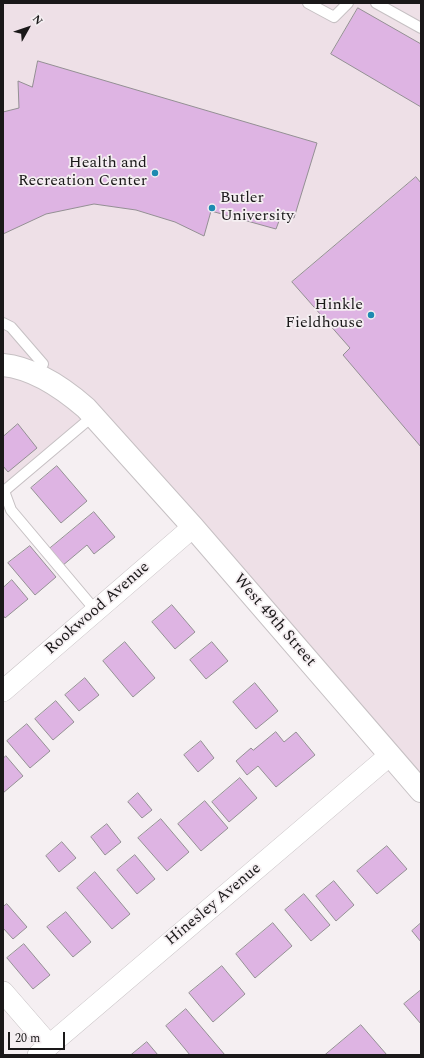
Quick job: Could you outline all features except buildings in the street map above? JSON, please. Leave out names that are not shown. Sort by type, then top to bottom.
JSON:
[{"type":"street","points":[[3,353],[43,364],[74,389]]},
{"type":"street","points":[[3,365],[37,375],[74,389]]},
{"type":"street","name":"West 49th Street","points":[[74,389],[93,416],[193,527],[421,791]]},
{"type":"street","name":"West 49th Street","points":[[74,389],[96,400],[115,421],[126,452]]},
{"type":"street","name":"Rookwood Avenue","points":[[3,691],[193,527]]},
{"type":"street","name":"Hinesley Avenue","points":[[44,1050],[390,755]]},
{"type":"street","points":[[3,992],[44,1050]]},
{"type":"lane","points":[[308,3],[334,17],[348,3]]},
{"type":"lane","points":[[376,3],[421,28]]},
{"type":"lane","points":[[3,323],[10,327],[43,364]]},
{"type":"lane","points":[[93,416],[4,492],[11,510],[96,611]]},
{"type":"shaded area","name":"Butler University","points":[[3,3],[421,3],[421,780],[103,414],[3,500]]},
{"type":"place","name":"Health and Recreation Center","points":[[155,173]]},
{"type":"place","name":"Butler University","points":[[212,208]]},
{"type":"place","name":"Hinkle Fieldhouse","points":[[371,315]]}]
